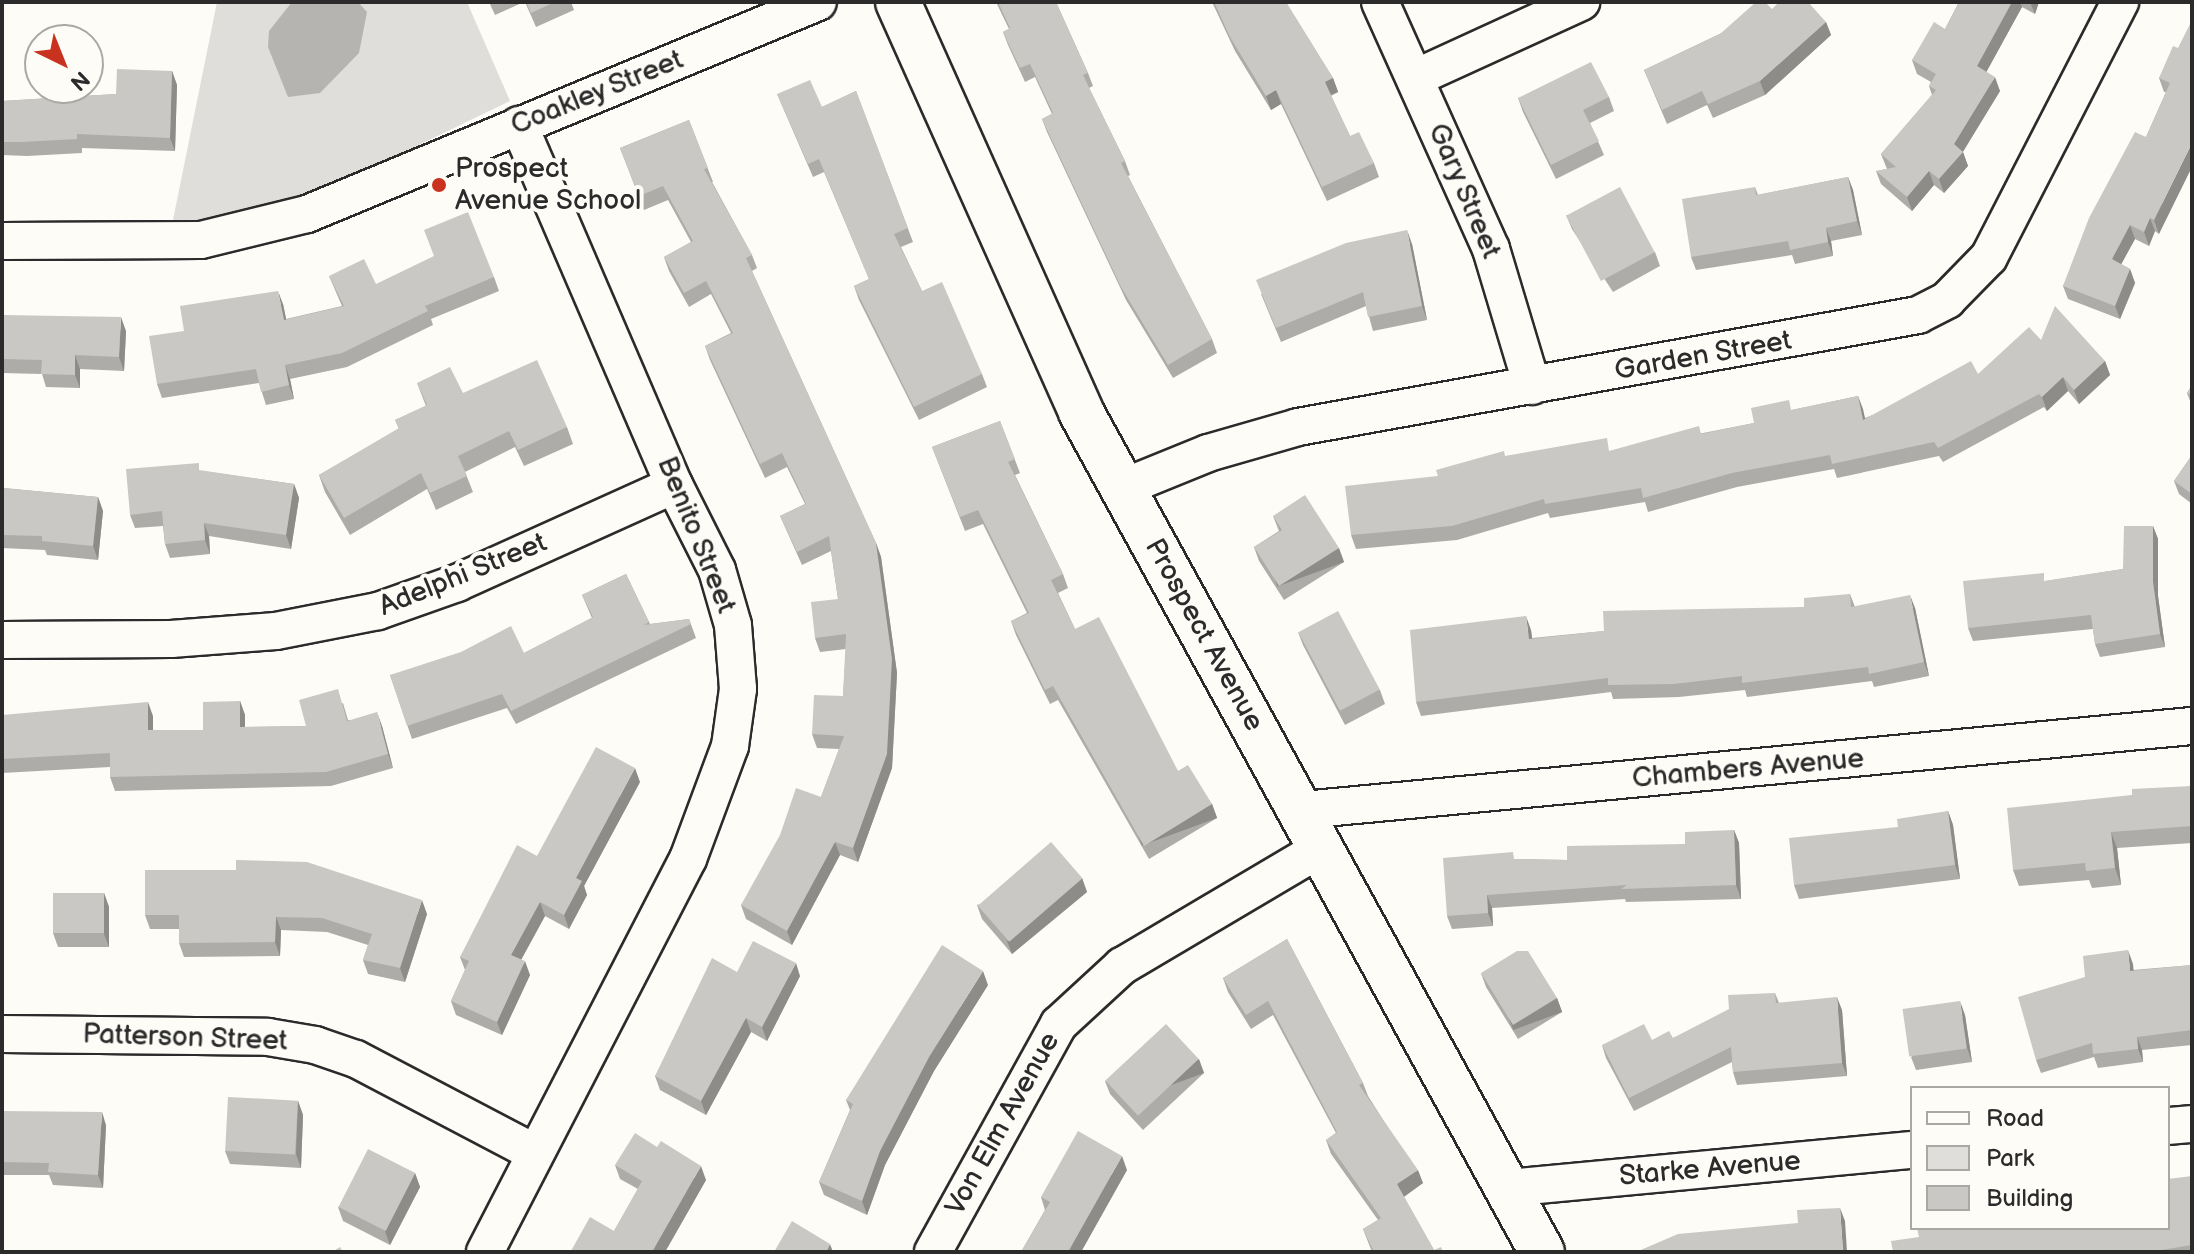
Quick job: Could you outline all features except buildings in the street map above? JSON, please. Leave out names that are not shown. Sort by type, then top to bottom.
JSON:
[{"type":"street","name":"Coakley Street","points":[[2,241],[201,240],[307,214],[818,2]]},
{"type":"street","name":"Prospect Avenue","points":[[898,2],[1081,412],[1313,829],[1542,1252]]},
{"type":"street","name":"Gary Street","points":[[1380,2],[1491,249],[1532,386]]},
{"type":"street","points":[[1415,78],[1581,2]]},
{"type":"street","name":"Garden Street","points":[[1122,488],[1208,453],[1298,427],[1885,324],[1947,300],[1979,268],[2007,229],[2120,2]]},
{"type":"street","name":"Benito Street","points":[[485,1252],[688,859],[730,746],[738,689],[733,625],[717,570],[674,485],[519,125]]},
{"type":"street","name":"Adelphi Street","points":[[2,640],[171,639],[276,631],[378,611],[457,583],[674,485]]},
{"type":"street","name":"Chambers Avenue","points":[[1313,829],[2192,726]]},
{"type":"street","name":"Von Elm Avenue","points":[[933,1252],[1059,1024],[1122,966],[1313,829]]},
{"type":"street","name":"Patterson Street","points":[[2,1034],[268,1037],[315,1045],[356,1059],[535,1153]]},
{"type":"street","points":[[2170,1126],[2192,1124]]},
{"type":"street","name":"Starke Avenue","points":[[1508,1188],[1910,1150]]},
{"type":"green space","points":[[217,2],[467,2],[510,101],[286,209],[172,225]]},
{"type":"shaded area","points":[[292,2],[358,2],[367,12],[359,53],[320,93],[288,97],[268,47],[269,31]]},
{"type":"place","name":"Prospect Avenue School","points":[[439,185]]}]
